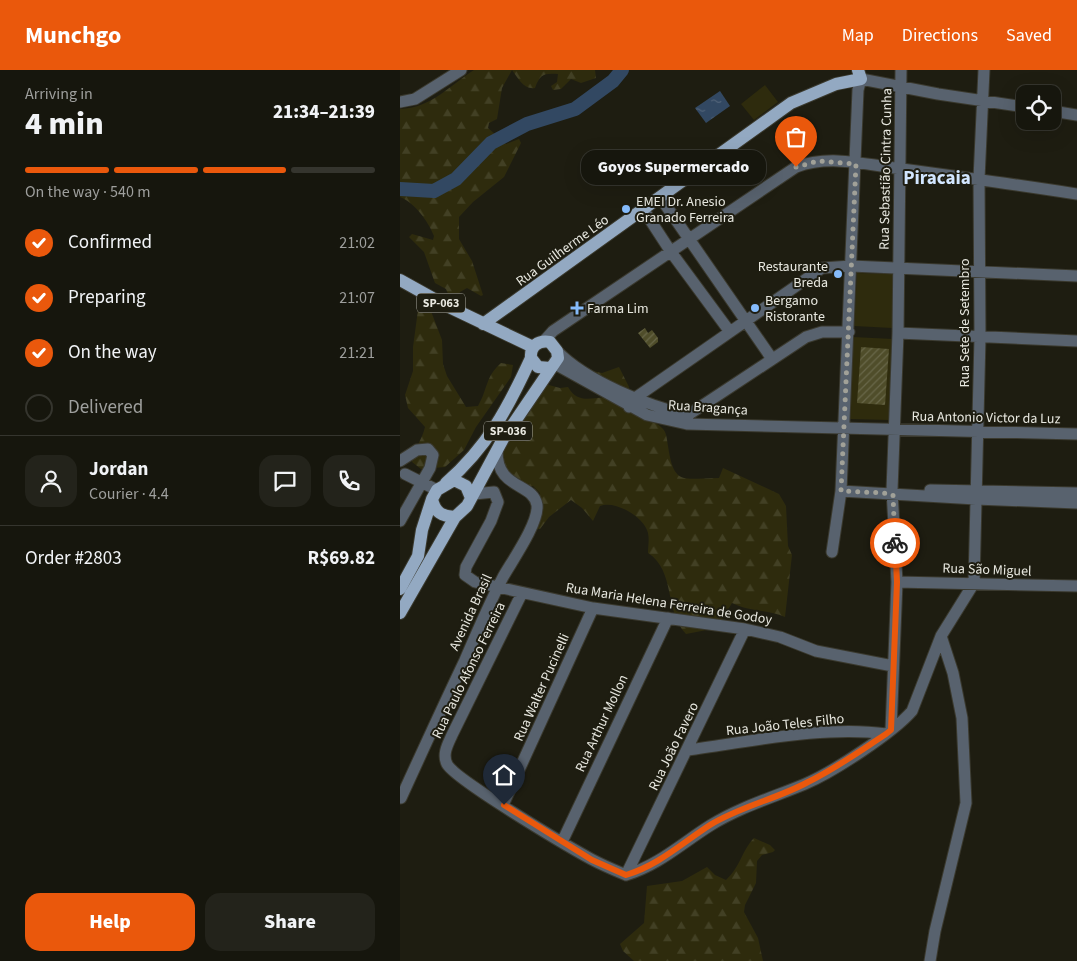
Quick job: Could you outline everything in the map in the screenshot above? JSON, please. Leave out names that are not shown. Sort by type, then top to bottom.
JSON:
[{"type":"main road","name":"Rua Guilherme Léo","points":[[483,324],[791,103],[827,87],[856,78]]},
{"type":"main road","name":"SP-063","points":[[400,280],[483,324]]},
{"type":"main road","points":[[483,324],[536,349]]},
{"type":"main road","points":[[550,342],[554,361],[538,368],[536,349],[550,342]]},
{"type":"main road","name":"SP-036","points":[[400,589],[418,556],[424,522],[438,491],[468,463],[483,445],[516,390],[536,349]]},
{"type":"main road","name":"SP-036","points":[[400,614],[456,517],[467,506],[497,451],[554,361]]},
{"type":"main road","points":[[456,517],[439,513],[438,491],[454,480],[464,483],[472,496]]},
{"type":"street","points":[[400,102],[415,99],[461,70]]},
{"type":"street","name":"Rua Sebastião Cintra Cunha","points":[[888,732],[897,582],[890,493],[898,333],[901,70]]},
{"type":"street","name":"Rua Sete de Setembro","points":[[974,583],[980,337],[979,179],[984,70]]},
{"type":"street","points":[[832,552],[841,491],[856,164],[856,78],[1016,105]]},
{"type":"street","points":[[1061,112],[1077,115]]},
{"type":"street","points":[[536,349],[554,331],[796,167],[818,161],[856,164],[979,179],[1077,194]]},
{"type":"street","points":[[660,196],[772,359]]},
{"type":"street","points":[[643,209],[671,252],[730,332]]},
{"type":"street","points":[[632,402],[816,271],[829,266],[1077,276]]},
{"type":"street","points":[[688,419],[772,359],[815,333],[849,332]]},
{"type":"street","points":[[898,333],[1077,341]]},
{"type":"street","name":"Rua Bragança","points":[[554,361],[663,420],[688,419],[894,430]]},
{"type":"street","name":"Rua Antonio Victor da Luz","points":[[894,430],[1077,434]]},
{"type":"street","points":[[400,521],[433,459],[431,451],[420,449],[402,466]]},
{"type":"street","name":"Avenida Brasil","points":[[401,798],[497,588],[529,531],[536,514],[537,505],[527,492],[502,473],[498,464],[497,451]]},
{"type":"street","points":[[402,466],[438,491]]},
{"type":"street","points":[[402,466],[415,495]]},
{"type":"street","points":[[841,491],[976,495],[1077,494]]},
{"type":"street","name":"Rua Maria Helena Ferreira de Godoy","points":[[472,496],[494,492],[498,502],[466,567],[466,574],[475,582],[593,608],[745,629],[780,637],[816,652],[893,666]]},
{"type":"street","points":[[976,495],[1077,502]]},
{"type":"street","name":"Rua São Miguel","points":[[897,582],[1077,586]]},
{"type":"street","points":[[504,805],[592,860],[626,875],[645,868],[670,854],[711,824],[754,804],[807,783],[888,732],[912,711],[941,636],[974,583]]},
{"type":"street","name":"Rua Paulo Afonso Ferreira","points":[[504,805],[453,772],[446,761],[446,750],[522,593]]},
{"type":"street","name":"Rua Walter Pucinelli","points":[[504,805],[593,608]]},
{"type":"street","name":"Rua Arthur Mollon","points":[[562,842],[668,618]]},
{"type":"street","name":"Rua João Favero","points":[[626,875],[745,629]]},
{"type":"street","points":[[930,961],[935,931],[966,802],[962,718],[953,673],[941,636]]},
{"type":"street","name":"Rua João Teles Filho","points":[[688,750],[834,732],[888,732]]},
{"type":"green space","points":[[474,70],[512,70],[502,88],[497,119],[489,123],[488,128],[506,144],[519,139],[521,143],[504,177],[473,202],[459,217],[459,239],[472,261],[483,295],[481,296],[467,288],[460,292],[457,299],[468,310],[454,308],[446,289],[435,283],[424,252],[409,237],[412,234],[433,240],[434,236],[420,213],[400,197],[400,109],[421,105],[439,95]]},
{"type":"green space","points":[[512,70],[595,70],[596,78],[581,83],[571,79],[561,89],[553,90],[551,86],[557,82],[558,74],[546,74],[541,77],[535,88],[531,88],[522,83]]},
{"type":"green space","points":[[765,85],[778,102],[754,120],[741,104]]},
{"type":"green space","points":[[857,273],[895,274],[892,328],[854,326]]},
{"type":"green space","points":[[429,306],[442,340],[443,364],[447,376],[466,407],[478,406],[489,378],[501,363],[513,365],[511,377],[476,427],[464,450],[445,467],[421,469],[412,462],[425,427],[408,408],[405,395],[413,371],[413,347],[418,310]]},
{"type":"green space","points":[[853,337],[893,339],[889,420],[850,419]]},
{"type":"green space","points":[[619,367],[629,387],[625,407],[655,422],[664,430],[670,459],[677,474],[689,479],[719,478],[723,468],[779,494],[786,506],[788,546],[792,555],[785,617],[745,608],[732,603],[717,628],[686,634],[679,625],[675,614],[663,570],[648,553],[649,539],[647,530],[644,524],[633,514],[612,505],[600,506],[593,521],[582,508],[571,500],[549,517],[540,529],[537,529],[540,493],[533,486],[525,487],[500,466],[499,453],[545,384],[560,388],[568,387],[580,398],[608,397],[584,369],[602,373]]},
{"type":"green space","points":[[754,838],[770,845],[775,850],[762,855],[757,861],[756,883],[745,905],[744,912],[758,938],[763,961],[634,961],[623,951],[620,944],[644,923],[647,886],[682,881],[707,867],[715,875],[726,880]]},
{"type":"water","points":[[720,91],[730,106],[706,123],[695,108]]},
{"type":"building","points":[[645,328],[648,333],[652,330],[658,338],[658,342],[650,348],[638,333]]},
{"type":"building","points":[[861,347],[889,349],[885,405],[857,403]]},
{"type":"waterway","points":[[400,189],[434,191],[456,179],[491,143],[527,124],[575,109],[613,81],[622,70]]},
{"type":"way so far","points":[[796,167],[818,161],[856,164],[841,491],[893,495],[895,543]]},
{"type":"place","name":"Goyos Supermercado","points":[[796,167]]},
{"type":"place","name":"EMEI Dr. Anesio Granado Ferreira","points":[[626,209]]},
{"type":"place","name":"Restaurante Breda","points":[[838,274]]},
{"type":"place","name":"Farma Lim","points":[[577,308]]},
{"type":"place","name":"Bergamo Ristorante","points":[[755,308]]},
{"type":"district","name":"Piracaia","points":[[937,177]]},
{"type":"route","points":[[504,805],[592,860],[626,875],[645,868],[670,854],[711,824],[754,804],[807,783],[886,734],[891,730],[897,582],[895,543]]}]
